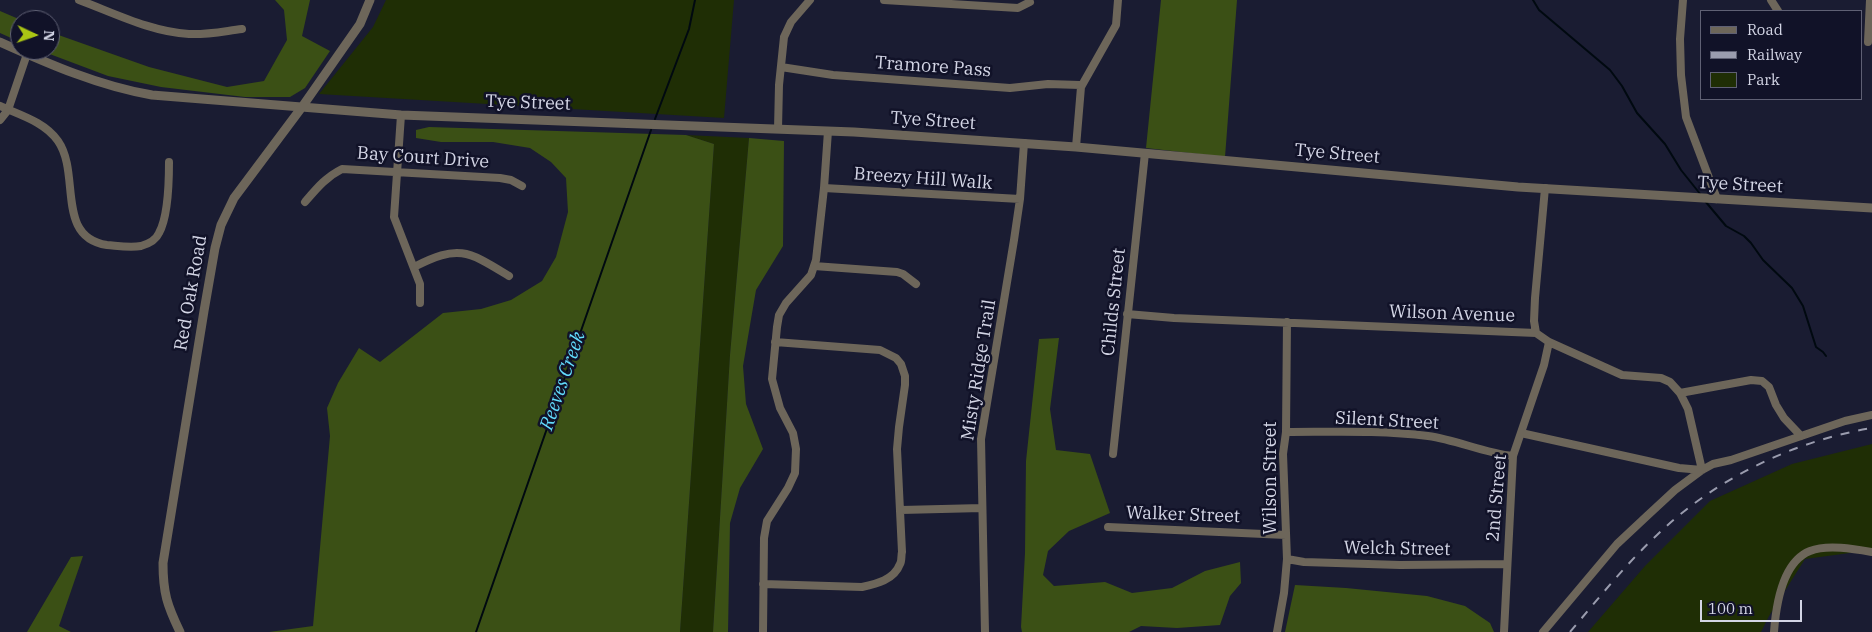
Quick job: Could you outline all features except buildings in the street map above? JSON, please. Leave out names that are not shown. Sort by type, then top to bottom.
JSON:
[{"type":"street","points":[[79,0],[157,29],[189,34],[242,29]]},
{"type":"street","name":"Red Oak Road","points":[[180,632],[165,599],[163,563],[215,248],[221,225],[234,198],[302,107],[360,24],[370,0]]},
{"type":"street","points":[[778,129],[779,85],[784,36],[791,22],[810,0]]},
{"type":"street","points":[[884,0],[1018,8],[1030,2]]},
{"type":"street","points":[[1076,147],[1081,87],[1116,25],[1118,0]]},
{"type":"street","points":[[1683,0],[1680,38],[1681,75],[1686,118],[1717,200]]},
{"type":"street","points":[[1867,42],[1870,0]]},
{"type":"street","points":[[0,120],[24,60]]},
{"type":"street","name":"Tye Street","points":[[41,60],[116,88],[152,95],[401,115],[828,131],[1024,143],[1518,187],[1872,208]]},
{"type":"street","name":"Tramore Pass","points":[[781,67],[833,75],[1010,88],[1048,84],[1080,84],[1081,87]]},
{"type":"street","points":[[4,108],[49,130],[59,142],[65,156],[78,227],[85,237],[100,244],[136,247],[149,244],[159,234],[168,189],[170,162]]},
{"type":"street","points":[[401,115],[394,218],[420,284],[420,303]]},
{"type":"street","points":[[762,632],[764,538],[767,521],[788,488],[794,473],[796,449],[793,433],[780,408],[772,379],[775,342],[779,315],[786,303],[811,275],[816,260],[828,131]]},
{"type":"street","name":"Misty Ridge Trail","points":[[985,632],[981,439],[1020,200],[1024,143]]},
{"type":"street","name":"Childs Street","points":[[1113,454],[1145,153]]},
{"type":"street","name":"Bay Court Drive","points":[[306,202],[322,182],[342,168],[500,178],[511,180],[522,186]]},
{"type":"street","name":"Breezy Hill Walk","points":[[824,188],[1020,200]]},
{"type":"street","points":[[1536,333],[1534,321],[1535,298],[1545,188]]},
{"type":"street","points":[[414,266],[434,256],[458,252],[476,257],[508,276]]},
{"type":"street","points":[[814,266],[897,272],[903,274],[916,284]]},
{"type":"street","name":"Wilson Avenue","points":[[1127,314],[1174,318],[1536,333],[1549,342],[1622,375],[1661,378],[1670,382],[1680,393],[1688,409],[1702,470]]},
{"type":"street","name":"Wilson Street","points":[[1277,632],[1284,593],[1287,559],[1283,462],[1286,432],[1288,322]]},
{"type":"street","points":[[763,584],[862,587],[878,584],[888,579],[900,564],[901,510],[898,427],[905,385],[905,376],[901,364],[896,358],[880,350],[775,342]]},
{"type":"street","name":"2nd Street","points":[[1504,632],[1513,456],[1544,365],[1549,342]]},
{"type":"street","points":[[1680,393],[1751,380],[1762,381],[1770,387],[1776,406],[1784,418],[1801,436]]},
{"type":"street","points":[[1543,632],[1616,544],[1675,490],[1702,470],[1713,464],[1731,460],[1844,421],[1872,415]]},
{"type":"street","name":"Silent Street","points":[[1286,432],[1389,433],[1426,436],[1452,440],[1496,454],[1513,456]]},
{"type":"street","points":[[1521,433],[1679,468],[1702,470]]},
{"type":"street","points":[[901,510],[982,508]]},
{"type":"street","name":"Walker Street","points":[[1108,527],[1286,535]]},
{"type":"street","points":[[1774,632],[1776,613],[1783,584],[1790,568],[1800,556],[1812,550],[1834,548],[1872,552]]},
{"type":"street","name":"Welch Street","points":[[1287,559],[1313,562],[1400,565],[1507,564]]},
{"type":"green space","points":[[275,0],[310,0],[302,36],[330,51],[305,88],[290,97],[245,97],[161,87],[108,76],[60,58],[60,36],[149,67],[227,87],[264,81],[287,40],[284,10]]},
{"type":"green space","points":[[386,0],[734,0],[724,118],[319,94],[373,27]]},
{"type":"green space","points":[[1161,0],[1237,0],[1225,157],[1146,148]]},
{"type":"green space","points":[[0,11],[10,15],[10,38],[0,33]]},
{"type":"green space","points":[[429,127],[686,135],[714,144],[680,632],[269,632],[313,626],[330,436],[327,408],[338,383],[359,348],[380,362],[443,313],[481,309],[511,300],[542,281],[556,257],[568,212],[566,178],[551,162],[530,148],[493,142],[441,142],[416,138],[416,130]]},
{"type":"green space","points":[[686,135],[749,138],[730,355],[713,632],[680,632],[714,144]]},
{"type":"green space","points":[[749,138],[784,141],[783,246],[756,290],[743,366],[746,404],[763,449],[740,488],[730,523],[728,632],[713,632],[730,355]]},
{"type":"green space","points":[[1059,338],[1050,409],[1056,450],[1090,454],[1110,513],[1069,531],[1048,551],[1043,575],[1054,586],[1105,582],[1132,593],[1172,588],[1205,571],[1240,562],[1241,583],[1230,596],[1220,625],[1177,628],[1141,626],[1129,632],[1022,632],[1026,461],[1039,339]]},
{"type":"green space","points":[[1872,444],[1872,550],[1805,559],[1761,632],[1588,632],[1645,566],[1710,501],[1792,464]]},
{"type":"green space","points":[[83,556],[59,626],[71,632],[27,632],[71,557]]},
{"type":"green space","points":[[1295,585],[1427,596],[1465,606],[1490,623],[1494,632],[1285,632]]},
{"type":"waterway","name":"Reeves Creek","points":[[655,119],[689,29],[695,0]]},
{"type":"waterway","points":[[1533,0],[1539,10],[1610,70],[1622,86],[1637,113],[1665,144],[1681,170],[1701,195]]},
{"type":"waterway","name":"Reeves Creek","points":[[476,632],[651,130]]},
{"type":"waterway","points":[[1705,201],[1726,226],[1744,236],[1763,260],[1792,288],[1803,306],[1816,347],[1826,356]]},
{"type":"railway","points":[[1570,632],[1645,546],[1704,496],[1757,465],[1785,453],[1813,442],[1872,428]]}]
